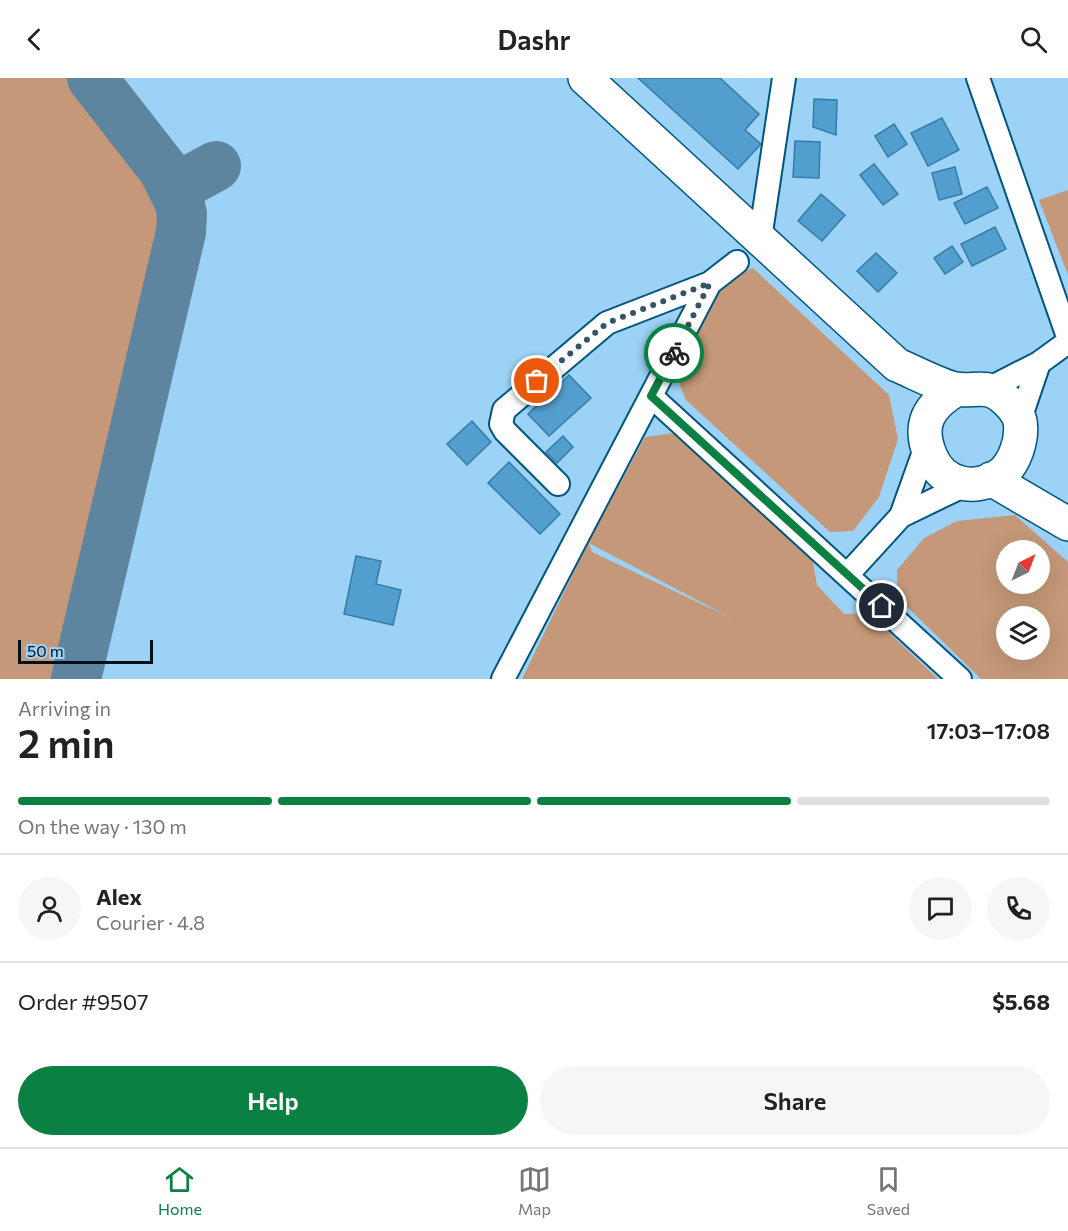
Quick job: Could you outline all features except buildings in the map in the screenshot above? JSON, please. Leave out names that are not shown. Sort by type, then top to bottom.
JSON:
[{"type":"main road","points":[[585,78],[897,365],[926,434],[934,464],[944,476],[958,484],[978,482],[1000,475],[1010,465],[1018,435]]},
{"type":"main road","points":[[897,365],[972,389],[1000,395],[1015,411],[1018,435],[1065,522]]},
{"type":"main road","points":[[926,434],[933,408],[943,398],[972,389]]},
{"type":"main road","points":[[978,482],[1065,522]]},
{"type":"street","points":[[760,239],[784,78]]},
{"type":"street","points":[[978,78],[1068,337]]},
{"type":"street","points":[[558,483],[505,431],[501,424],[504,410],[607,323],[710,283],[737,262]]},
{"type":"street","points":[[503,679],[710,283]]},
{"type":"street","points":[[972,389],[1040,363],[1068,342]]},
{"type":"street","points":[[1018,435],[1040,363]]},
{"type":"street","points":[[651,396],[960,679]]},
{"type":"street","points":[[901,516],[926,434]]},
{"type":"street","points":[[848,574],[901,516],[978,482]]},
{"type":"shaded area","points":[[0,78],[72,78],[147,173],[157,195],[160,210],[160,234],[82,591],[58,679],[0,679]]},
{"type":"shaded area","points":[[1068,190],[1068,275],[1039,200]]},
{"type":"shaded area","points":[[753,268],[889,395],[898,439],[879,497],[853,531],[830,532],[686,400],[674,370],[717,284]]},
{"type":"shaded area","points":[[674,433],[812,557],[817,585],[844,614],[868,613],[938,679],[522,679],[588,543],[645,437]],"holes":[[[589,543],[731,618],[592,552]]]},
{"type":"shaded area","points":[[1015,515],[1043,540],[996,540],[996,594],[1050,594],[1050,546],[1068,562],[1068,679],[981,679],[897,597],[897,570],[924,538],[957,521]]},
{"type":"taxiway","points":[[76,679],[181,232],[182,214],[179,201],[163,169],[92,78]]},
{"type":"taxiway","points":[[174,189],[216,166]]},
{"type":"way so far","points":[[537,381],[607,323],[710,283],[674,353]]},
{"type":"route","points":[[674,353],[651,396],[882,606]]}]
